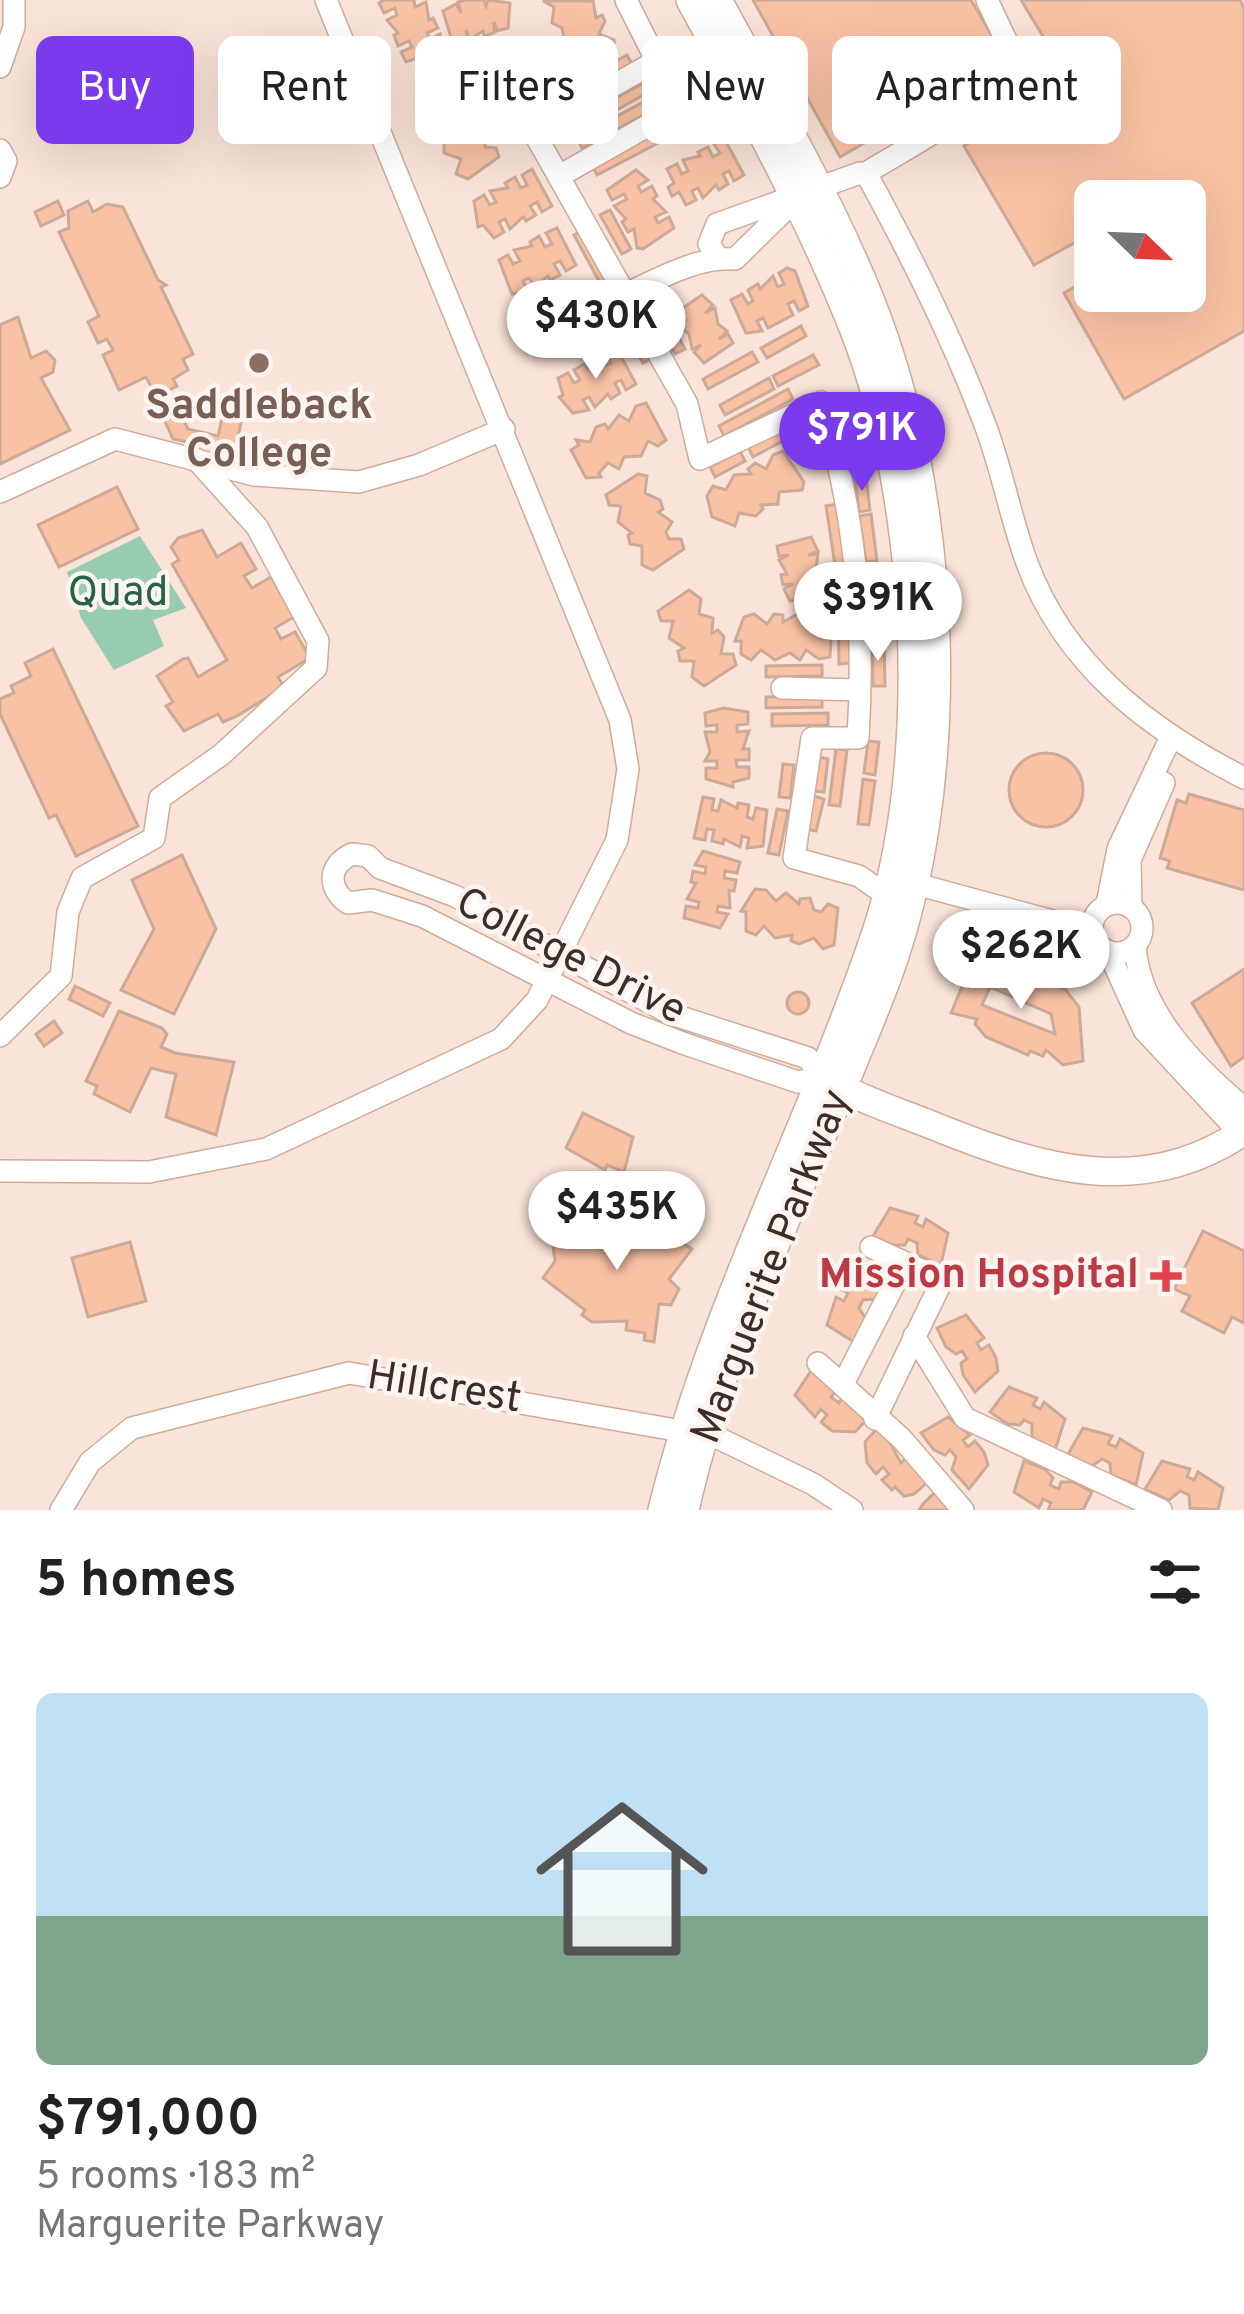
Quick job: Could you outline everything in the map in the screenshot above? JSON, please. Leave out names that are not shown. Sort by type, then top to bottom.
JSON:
[{"type":"main road","name":"Marguerite Parkway","points":[[690,0],[872,304],[904,412],[930,555],[935,714],[914,875],[890,971],[832,1083]]},
{"type":"main road","name":"Marguerite Parkway","points":[[662,1510],[693,1431],[732,1355],[832,1083],[886,896],[910,746],[905,559],[880,417],[808,195],[718,0]]},
{"type":"main road","points":[[910,746],[918,767],[905,864],[914,875]]},
{"type":"main road","points":[[832,1083],[1021,1160],[1064,1170],[1150,1172],[1198,1157],[1243,1124]]},
{"type":"main road","name":"Marguerite Parkway","points":[[686,1510],[693,1431]]},
{"type":"street","points":[[0,67],[14,27],[14,0]]},
{"type":"street","points":[[0,1171],[149,1172],[275,1146],[501,1039],[522,1021],[548,977],[617,840],[628,769],[624,737],[603,673],[326,0]]},
{"type":"street","points":[[626,0],[643,36]]},
{"type":"street","points":[[987,0],[1012,53],[1000,77],[980,102],[866,173],[926,284],[966,374],[997,457],[1028,567],[1071,643],[1101,682],[1177,740],[1244,778]]},
{"type":"street","points":[[642,69],[533,131],[687,404],[700,459],[820,402],[841,463],[853,544],[858,738],[812,738],[794,858],[859,876],[886,896]]},
{"type":"street","points":[[561,175],[642,129]]},
{"type":"street","points":[[0,150],[6,161],[0,177]]},
{"type":"street","points":[[713,251],[717,224],[860,173]]},
{"type":"street","points":[[628,293],[713,251],[735,259],[808,195]]},
{"type":"street","points":[[0,492],[115,439],[254,476],[358,482],[418,465],[504,429]]},
{"type":"street","points":[[0,1036],[61,976],[71,898],[82,878],[154,838],[160,798],[221,755],[316,668],[318,641],[257,527],[196,459]]},
{"type":"street","points":[[782,688],[859,690]]},
{"type":"street","points":[[1177,740],[1130,860],[1131,907],[1142,926],[1135,945],[1141,984],[1165,1027],[1243,1124]]},
{"type":"street","points":[[1177,740],[1118,849],[1102,909],[1101,944],[1144,1030],[1243,1124]]},
{"type":"street","name":"College Drive","points":[[359,854],[380,868],[455,896],[671,1014],[808,1058],[832,1083],[798,1082],[631,1023],[468,935],[372,900],[356,904],[341,898],[333,885],[334,869],[344,857],[359,854]]},
{"type":"street","points":[[372,900],[382,882],[380,868]]},
{"type":"street","points":[[914,875],[1087,915],[1131,907]]},
{"type":"street","points":[[914,875],[1071,926],[1101,944],[1135,945]]},
{"type":"street","points":[[871,1247],[934,1276],[940,1285],[875,1419]]},
{"type":"street","points":[[843,1384],[905,1263]]},
{"type":"street","points":[[914,1336],[965,1418],[1161,1510]]},
{"type":"street","points":[[818,1363],[902,1439],[963,1510]]},
{"type":"street","name":"Hillcrest","points":[[61,1510],[90,1462],[132,1428],[320,1376],[350,1373],[693,1431],[757,1455],[853,1510]]},
{"type":"green space","name":"Quad","points":[[140,536],[186,608],[153,620],[164,646],[114,670],[81,618],[67,572]]},
{"type":"building","points":[[414,0],[415,7],[426,2],[429,20],[433,18],[438,28],[428,36],[415,36],[415,59],[406,62],[401,52],[412,47],[409,41],[398,46],[394,35],[398,33],[387,20],[397,15],[395,8],[384,13],[379,3]]},
{"type":"building","points":[[753,0],[971,0],[992,36],[832,36],[832,143],[808,99],[808,36],[773,36]]},
{"type":"building","points":[[1021,0],[1240,0],[1244,8],[1244,331],[1124,399],[1075,312],[1206,312],[1206,180],[1074,180],[1074,243],[1034,265],[964,146],[1121,144],[1121,36],[1043,36]]},
{"type":"building","points":[[543,1],[593,1],[596,18],[602,15],[605,21],[599,34],[604,36],[564,36],[562,28],[552,23],[554,7]]},
{"type":"building","points":[[458,2],[510,3],[508,28],[497,31],[494,22],[494,33],[468,36],[466,30],[467,36],[450,36],[443,11],[456,4],[461,13]]},
{"type":"building","points":[[627,55],[632,64],[618,72],[618,60]]},
{"type":"building","points":[[642,84],[642,96],[618,109],[618,97]]},
{"type":"building","points":[[642,103],[642,116],[618,129],[618,116]]},
{"type":"building","points":[[642,138],[642,144],[656,144],[597,175],[592,165]]},
{"type":"building","points":[[444,144],[485,144],[496,148],[499,157],[468,179],[456,174],[461,159],[444,153]]},
{"type":"building","points":[[714,144],[727,144],[744,175],[734,181],[729,171],[723,174],[728,184],[719,190],[716,185],[703,198],[698,188],[692,191],[696,200],[686,205],[679,192],[672,196],[668,187],[674,183],[667,169],[677,164],[682,174],[688,171],[683,160],[700,156],[698,152],[708,147],[713,157],[720,153]]},
{"type":"building","points":[[833,144],[863,144],[840,157]]},
{"type":"building","points":[[532,169],[552,206],[542,212],[537,202],[530,206],[536,215],[526,221],[523,217],[510,229],[505,219],[499,222],[504,232],[494,238],[483,225],[478,227],[474,201],[484,195],[490,205],[496,202],[490,191],[508,188],[505,183],[515,177],[521,188],[527,185],[522,175]]},
{"type":"building","points":[[636,170],[648,180],[638,186],[641,192],[652,186],[657,196],[653,199],[666,212],[655,217],[658,223],[669,217],[674,228],[643,249],[637,248],[634,229],[628,232],[622,222],[626,219],[614,206],[627,199],[624,194],[612,200],[607,190]]},
{"type":"building","points":[[58,201],[64,215],[41,226],[35,212]]},
{"type":"building","points":[[88,201],[93,212],[107,204],[123,207],[158,280],[166,285],[161,287],[193,354],[183,359],[188,370],[173,379],[177,386],[156,396],[146,377],[119,390],[103,355],[113,350],[107,339],[98,343],[88,322],[99,316],[59,232],[69,228],[68,211]]},
{"type":"building","points":[[610,210],[631,249],[622,254],[600,215]]},
{"type":"building","points":[[557,228],[576,265],[566,271],[560,261],[554,264],[560,275],[550,280],[548,276],[535,288],[529,278],[523,281],[528,291],[512,294],[499,260],[508,255],[513,264],[520,261],[514,250],[532,246],[530,242],[539,236],[545,247],[552,244],[546,233]]},
{"type":"building","points":[[584,229],[611,279],[601,285],[574,235]]},
{"type":"building","points":[[787,268],[795,271],[808,306],[799,311],[794,301],[788,304],[793,315],[768,328],[763,318],[757,321],[762,331],[746,333],[731,300],[742,294],[748,304],[753,301],[748,290],[758,284],[760,289],[773,276],[778,287],[784,284],[779,273]]},
{"type":"building","points":[[1074,287],[1074,311],[1064,293]]},
{"type":"building","points":[[593,292],[603,309],[594,314],[597,332],[585,339],[580,320],[570,326],[560,310]]},
{"type":"building","points":[[702,295],[713,305],[705,313],[715,308],[718,324],[727,331],[719,339],[728,334],[733,343],[704,363],[694,352],[701,345],[692,349],[689,334],[680,327],[687,319],[679,324],[674,314]]},
{"type":"building","points":[[664,309],[685,349],[675,354],[653,314]]},
{"type":"building","points":[[18,317],[31,358],[46,351],[55,360],[53,372],[41,378],[70,430],[0,464],[0,325]]},
{"type":"building","points":[[632,318],[653,358],[643,363],[622,324]]},
{"type":"building","points":[[801,326],[806,336],[767,358],[761,348]]},
{"type":"building","points":[[616,347],[636,384],[626,390],[621,380],[615,383],[620,393],[611,399],[608,394],[595,407],[589,397],[583,400],[589,410],[573,413],[559,397],[563,395],[558,378],[568,373],[574,383],[580,380],[574,370],[584,364],[587,369],[599,356],[605,366],[611,363],[605,353]]},
{"type":"building","points":[[752,352],[758,362],[708,389],[703,379]]},
{"type":"building","points":[[813,355],[819,365],[778,386],[773,376]]},
{"type":"building","points":[[769,378],[774,389],[725,415],[720,405]]},
{"type":"building","points":[[788,389],[793,399],[724,436],[719,426]]},
{"type":"building","points":[[646,403],[666,440],[658,446],[648,441],[641,456],[624,457],[619,469],[608,463],[601,477],[586,478],[571,450],[579,445],[576,440],[590,442],[596,427],[605,424],[608,429],[619,415],[629,421],[636,406]]},
{"type":"building","points":[[176,405],[188,429],[218,436],[223,414],[242,418],[235,452],[173,439],[161,413]]},
{"type":"building","points":[[817,425],[824,446],[812,450],[806,428]]},
{"type":"building","points":[[787,426],[792,436],[753,457],[748,447]]},
{"type":"building","points":[[740,451],[745,461],[715,477],[710,467]]},
{"type":"building","points":[[783,451],[804,482],[802,490],[779,492],[778,504],[761,505],[756,516],[739,513],[735,526],[712,517],[707,496],[713,486],[726,490],[734,475],[751,474],[748,469],[755,463],[766,469],[773,455]]},
{"type":"building","points":[[638,474],[647,476],[645,493],[660,500],[663,509],[658,512],[672,522],[666,532],[669,539],[681,539],[684,549],[653,570],[642,565],[642,546],[630,544],[632,533],[618,522],[621,506],[609,505],[606,495]]},
{"type":"building","points":[[866,477],[870,510],[859,512],[855,478]]},
{"type":"building","points":[[117,487],[138,529],[59,567],[38,525]]},
{"type":"building","points":[[838,504],[847,571],[836,572],[826,506]]},
{"type":"building","points":[[871,514],[877,561],[866,562],[859,516]]},
{"type":"building","points":[[202,530],[217,557],[241,543],[256,569],[244,576],[252,588],[271,577],[294,617],[275,628],[281,639],[295,632],[310,658],[278,677],[284,687],[237,716],[223,722],[218,714],[184,731],[166,706],[173,702],[157,676],[183,659],[188,658],[198,677],[227,660],[172,564],[179,560],[171,547],[178,538]]},
{"type":"building","points":[[811,537],[818,551],[808,555],[818,554],[816,570],[822,580],[812,584],[822,583],[823,593],[790,601],[784,589],[793,584],[783,585],[781,575],[787,574],[779,560],[789,555],[779,556],[777,546]]},
{"type":"building","points":[[689,590],[701,599],[699,614],[713,618],[712,633],[718,630],[724,637],[721,654],[733,654],[736,665],[704,686],[692,677],[694,661],[680,661],[678,651],[684,648],[669,638],[673,621],[661,621],[658,611]]},
{"type":"building","points":[[849,607],[850,663],[839,664],[838,608]]},
{"type":"building","points":[[818,611],[832,619],[830,657],[819,659],[806,650],[800,660],[790,653],[775,660],[761,650],[751,660],[741,654],[741,641],[735,641],[744,617],[754,614],[767,624],[774,614],[783,615],[783,622],[798,614],[812,623]]},
{"type":"building","points":[[872,641],[884,641],[885,686],[873,686]]},
{"type":"building","points":[[53,649],[138,826],[76,856],[56,815],[49,818],[0,714],[0,699],[14,693],[11,686],[31,676],[25,663]]},
{"type":"building","points":[[822,665],[822,676],[766,677],[766,666]]},
{"type":"building","points":[[822,696],[822,707],[766,708],[766,697]]},
{"type":"building","points":[[723,708],[748,712],[748,724],[737,725],[737,732],[749,731],[743,749],[749,749],[749,760],[736,760],[737,767],[749,767],[749,778],[733,782],[733,787],[706,779],[706,768],[717,768],[717,761],[705,761],[710,752],[705,732],[717,732],[717,725],[706,726],[705,713]]},
{"type":"building","points":[[828,713],[828,725],[772,726],[772,714]]},
{"type":"building","points":[[868,741],[879,742],[875,775],[864,773]]},
{"type":"building","points":[[836,749],[847,750],[840,806],[829,805]]},
{"type":"building","points":[[1046,753],[1072,764],[1083,790],[1072,816],[1046,827],[1020,816],[1009,790],[1020,764]]},
{"type":"building","points":[[818,757],[828,759],[824,792],[813,791]]},
{"type":"building","points":[[783,764],[794,765],[790,798],[779,797]]},
{"type":"building","points":[[863,779],[875,781],[869,825],[858,824]]},
{"type":"building","points":[[1189,794],[1244,810],[1244,890],[1167,868],[1170,861],[1160,858],[1177,800],[1186,803]]},
{"type":"building","points":[[813,796],[824,799],[816,831],[805,829]]},
{"type":"building","points":[[703,797],[714,799],[712,810],[718,811],[721,800],[737,808],[738,803],[749,805],[747,817],[753,819],[756,808],[767,810],[763,846],[747,848],[749,838],[742,836],[740,847],[724,839],[723,844],[712,841],[714,830],[707,829],[705,840],[694,838]]},
{"type":"building","points":[[777,809],[788,811],[779,855],[768,853]]},
{"type":"building","points":[[703,851],[740,862],[737,873],[725,871],[724,878],[736,880],[734,891],[729,890],[730,908],[718,906],[717,912],[728,914],[720,928],[684,918],[686,906],[698,908],[699,902],[687,899],[696,883],[691,882],[693,871],[705,874],[706,867],[695,865]]},
{"type":"building","points":[[182,855],[216,929],[174,1014],[121,990],[154,929],[132,880]]},
{"type":"building","points":[[755,889],[766,890],[776,901],[786,893],[799,904],[800,899],[810,898],[814,910],[821,912],[828,904],[838,908],[834,945],[823,949],[814,938],[799,944],[791,941],[792,935],[775,938],[764,926],[756,935],[746,931],[746,912],[741,911]]},
{"type":"building","points":[[975,956],[1065,989],[1079,1007],[1083,1061],[1063,1065],[1046,1050],[1043,1056],[1030,1051],[1028,1055],[986,1037],[975,1024],[977,1019],[951,1013]],"holes":[[[990,987],[1051,1014],[1055,1034],[982,1005]]]},
{"type":"building","points":[[1244,969],[1244,1057],[1231,1066],[1192,1003]]},
{"type":"building","points":[[75,986],[110,1003],[103,1016],[69,999]]},
{"type":"building","points":[[798,992],[809,1003],[798,1014],[787,1003]]},
{"type":"building","points":[[119,1011],[162,1028],[167,1034],[161,1047],[234,1062],[216,1135],[166,1117],[176,1074],[151,1068],[130,1112],[94,1094],[97,1086],[86,1081]]},
{"type":"building","points":[[54,1021],[62,1033],[44,1046],[36,1034]]},
{"type":"building","points":[[583,1113],[633,1137],[624,1172],[607,1165],[605,1170],[566,1148]]},
{"type":"building","points":[[890,1208],[918,1216],[915,1223],[923,1227],[926,1219],[948,1233],[941,1265],[918,1255],[917,1243],[908,1239],[905,1245],[893,1245],[873,1236]]},
{"type":"building","points":[[571,1217],[632,1225],[656,1243],[665,1232],[692,1249],[669,1279],[679,1289],[671,1305],[659,1304],[654,1342],[644,1340],[645,1333],[626,1330],[627,1321],[592,1322],[582,1315],[585,1310],[543,1278],[555,1261],[553,1246],[569,1238]]},
{"type":"building","points":[[1203,1231],[1244,1251],[1244,1323],[1232,1317],[1224,1333],[1182,1311],[1190,1296],[1174,1289]]},
{"type":"building","points":[[130,1242],[146,1301],[88,1317],[72,1258]]},
{"type":"building","points":[[857,1265],[887,1275],[876,1299],[863,1300],[859,1308],[866,1319],[854,1342],[827,1325],[836,1297],[844,1301],[848,1293],[840,1289]]},
{"type":"building","points":[[966,1315],[984,1338],[977,1343],[981,1350],[989,1345],[998,1371],[975,1392],[963,1375],[961,1363],[967,1359],[962,1351],[956,1354],[946,1347],[937,1328]]},
{"type":"building","points":[[813,1368],[835,1392],[831,1397],[839,1403],[843,1397],[870,1416],[855,1432],[832,1431],[821,1422],[827,1415],[821,1409],[815,1417],[795,1395]]},
{"type":"building","points":[[1009,1387],[1037,1398],[1033,1405],[1040,1409],[1044,1402],[1065,1419],[1055,1450],[1032,1437],[1032,1424],[1024,1420],[1020,1425],[1008,1424],[990,1412]]},
{"type":"building","points":[[948,1417],[970,1435],[963,1440],[968,1447],[975,1441],[988,1465],[969,1489],[952,1470],[956,1457],[950,1450],[945,1455],[934,1450],[921,1433]]},
{"type":"building","points":[[880,1425],[901,1463],[907,1457],[931,1479],[914,1494],[904,1496],[895,1487],[892,1490],[882,1480],[889,1474],[883,1467],[876,1474],[867,1463],[865,1442]]},
{"type":"building","points":[[1083,1428],[1112,1436],[1108,1444],[1116,1447],[1120,1439],[1143,1453],[1136,1485],[1111,1475],[1110,1463],[1102,1459],[1092,1466],[1067,1456]]},
{"type":"building","points":[[1024,1461],[1045,1469],[1053,1478],[1050,1485],[1059,1489],[1061,1482],[1073,1482],[1092,1492],[1083,1510],[1048,1510],[1051,1503],[1043,1499],[1039,1508],[1014,1492]]},
{"type":"building","points":[[1162,1461],[1190,1469],[1187,1477],[1194,1480],[1198,1472],[1223,1488],[1218,1510],[1190,1508],[1189,1495],[1180,1491],[1169,1500],[1145,1489]]},
{"type":"building","points":[[939,1488],[954,1510],[919,1510],[923,1504]]},
{"type":"place","name":"Saddleback College","points":[[259,363]]},
{"type":"place","name":"Mission Hospital","points":[[1166,1276]]}]
